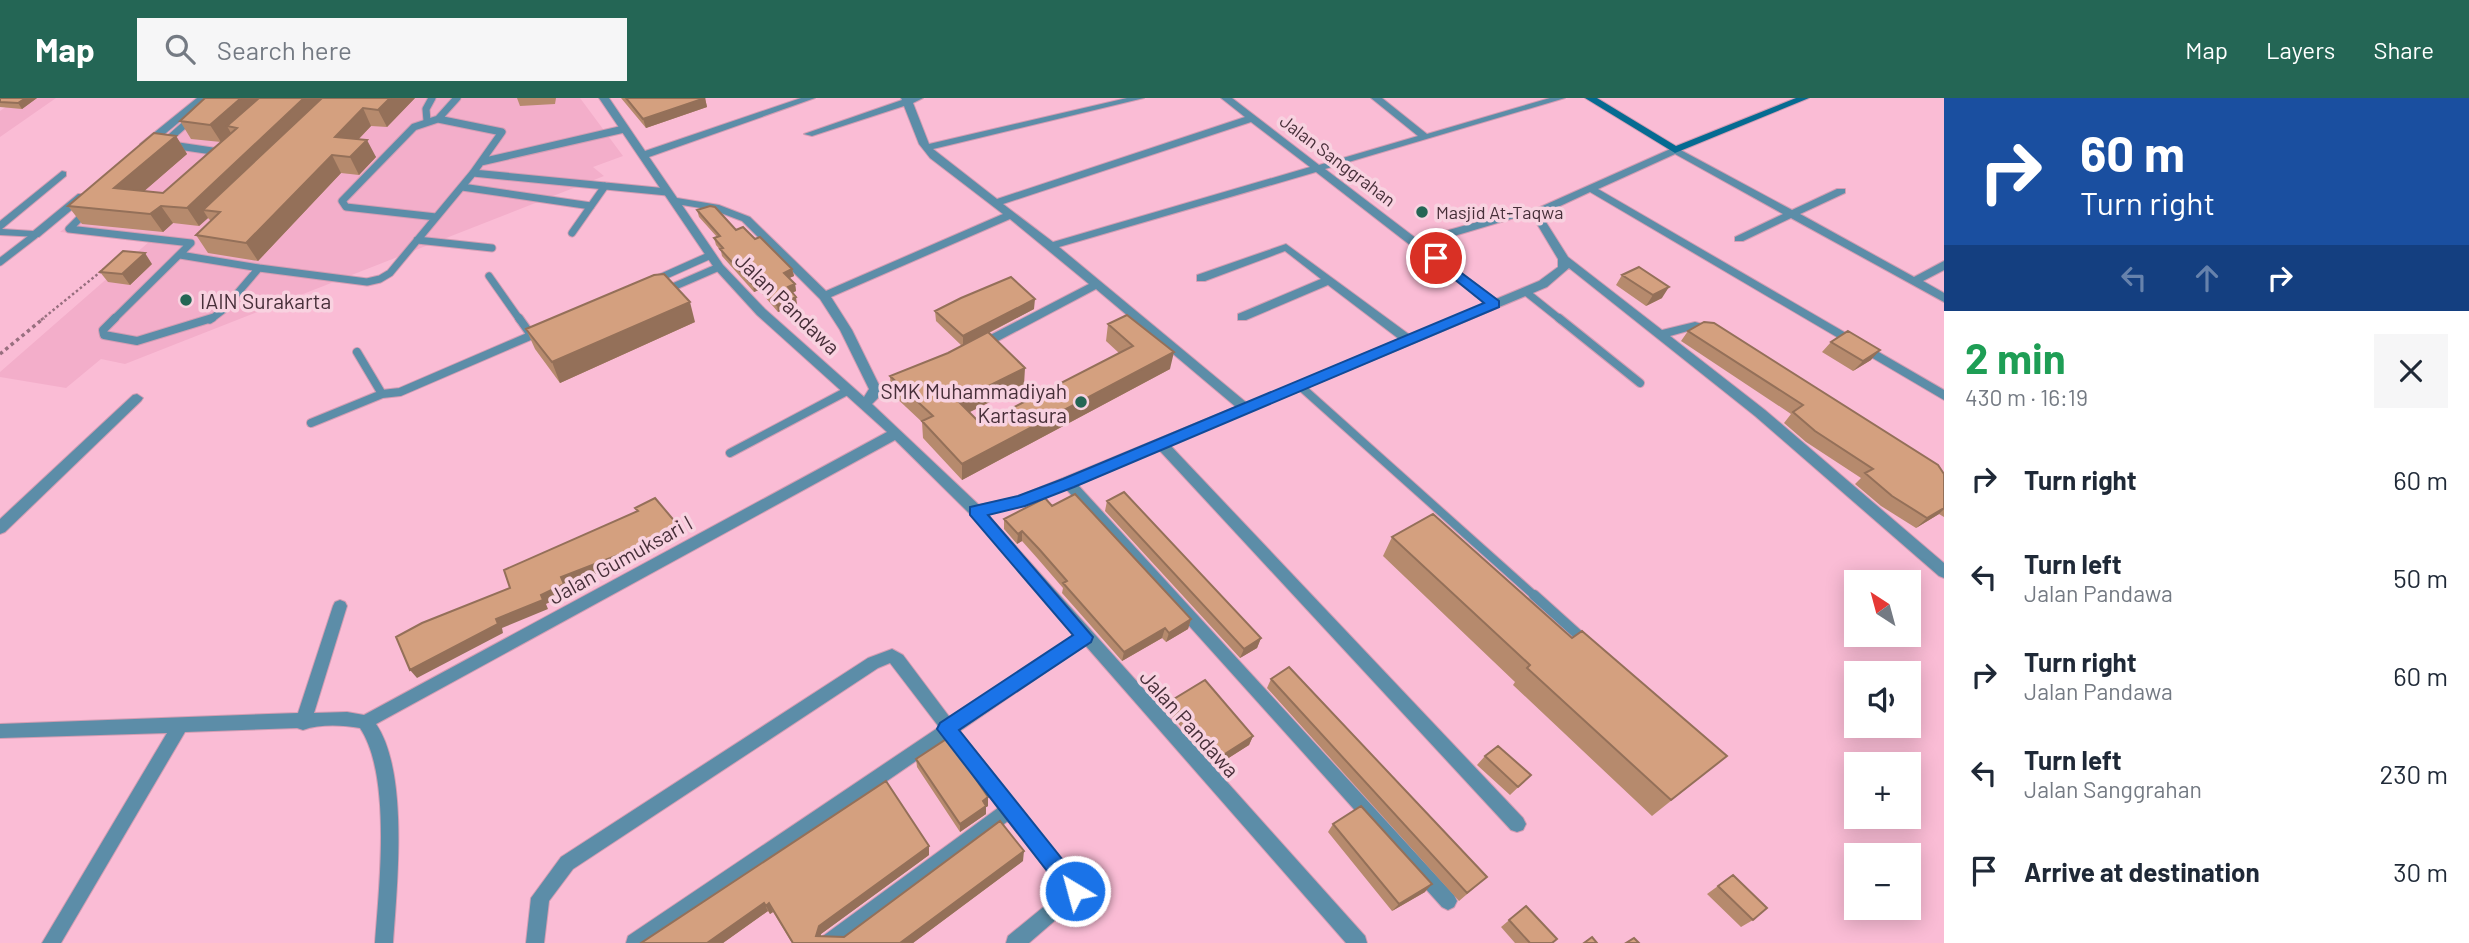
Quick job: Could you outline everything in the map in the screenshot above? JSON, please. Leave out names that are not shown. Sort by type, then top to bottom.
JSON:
[{"type":"main road","points":[[1590,98],[1675,150],[1804,98]]},
{"type":"street","points":[[129,158],[203,98]]},
{"type":"street","name":"Jalan Pandawa","points":[[604,98],[715,261],[761,312],[896,433],[976,511],[1356,941]]},
{"type":"street","points":[[642,156],[810,98]]},
{"type":"street","points":[[927,148],[1139,98]]},
{"type":"street","name":"Jalan Sanggrahan","points":[[1226,98],[1494,304]]},
{"type":"street","points":[[1376,98],[1425,137]]},
{"type":"street","points":[[1051,246],[1560,98]]},
{"type":"street","points":[[809,134],[910,99],[927,148],[1051,246],[1245,408]]},
{"type":"street","points":[[995,203],[1253,118]]},
{"type":"street","points":[[1417,243],[1520,213],[1540,211],[1593,190],[1675,150],[1944,298]]},
{"type":"street","points":[[0,226],[62,174]]},
{"type":"street","points":[[1593,190],[1944,396]]},
{"type":"street","points":[[1739,239],[1841,191]]},
{"type":"street","points":[[0,232],[35,235],[87,192]]},
{"type":"street","points":[[670,196],[715,207],[746,219],[824,296],[846,330],[873,382],[874,395],[864,404]]},
{"type":"street","points":[[1540,211],[1539,219],[1564,259],[1663,334],[1760,413],[1944,572]]},
{"type":"street","points":[[824,296],[1011,215]]},
{"type":"street","points":[[1201,278],[1283,247],[1408,340]]},
{"type":"street","points":[[976,511],[1020,502],[1068,483],[1526,292],[1557,275],[1563,268],[1564,259]]},
{"type":"street","points":[[1913,282],[1944,265]]},
{"type":"street","points":[[1241,317],[1329,280]]},
{"type":"street","points":[[967,352],[1097,284]]},
{"type":"street","points":[[1663,334],[1700,325],[1721,335]]},
{"type":"street","points":[[0,528],[137,398]]},
{"type":"street","name":"Jalan Gumuksari I","points":[[365,722],[896,433]]},
{"type":"street","points":[[1161,444],[1517,824]]},
{"type":"street","points":[[1068,483],[1448,901]]},
{"type":"street","points":[[303,723],[340,606]]},
{"type":"street","points":[[635,943],[1085,637]]},
{"type":"street","points":[[535,943],[540,898],[568,863],[883,657],[897,658],[946,729],[1075,892],[1015,943]]},
{"type":"street","points":[[0,731],[303,723],[347,719],[365,722],[376,738],[385,781],[389,868],[384,943]]},
{"type":"street","points":[[51,943],[179,727]]},
{"type":"street","points":[[830,943],[1010,810]]},
{"type":"lane","points":[[154,152],[216,98]]},
{"type":"lane","points":[[427,121],[426,109],[432,98]]},
{"type":"lane","points":[[438,119],[457,98]]},
{"type":"lane","points":[[180,255],[374,282],[390,273],[462,187],[501,130],[438,119],[427,121],[414,127],[342,201],[346,207],[364,211],[436,217]]},
{"type":"lane","points":[[481,162],[624,129]]},
{"type":"lane","points":[[209,161],[229,143]]},
{"type":"lane","points":[[163,144],[219,152]]},
{"type":"lane","points":[[473,173],[605,186],[670,196]]},
{"type":"lane","points":[[572,233],[605,186]]},
{"type":"lane","points":[[462,187],[591,206]]},
{"type":"lane","points":[[88,211],[68,228],[191,243]]},
{"type":"lane","points":[[200,234],[103,330],[104,335],[137,341],[207,321],[223,310],[260,268]]},
{"type":"lane","points":[[0,262],[35,235]]},
{"type":"lane","points":[[417,240],[492,248]]},
{"type":"lane","points":[[651,282],[715,261]]},
{"type":"lane","points":[[664,290],[715,261]]},
{"type":"lane","points":[[489,276],[531,335]]},
{"type":"lane","points":[[1526,292],[1640,383]]},
{"type":"lane","points":[[311,422],[382,394],[400,392],[421,384],[543,330]]},
{"type":"lane","points":[[357,352],[382,394]]},
{"type":"lane","points":[[1300,386],[1590,646]]},
{"type":"lane","points":[[730,453],[849,390]]},
{"type":"path","points":[[0,354],[112,263]]},
{"type":"shaded area","points":[[19,98],[56,98],[0,137],[0,111]]},
{"type":"shaded area","name":"IAIN Surakarta","points":[[220,98],[580,98],[623,156],[593,167],[604,176],[125,364],[101,359],[66,388],[0,377],[0,372],[150,241],[60,232]]},
{"type":"building","points":[[0,98],[26,98],[18,103],[0,102]]},
{"type":"building","points":[[205,98],[241,98],[210,125],[180,121]]},
{"type":"building","points":[[259,98],[304,98],[187,208],[161,206],[150,214],[68,206],[154,133],[176,136],[114,188],[163,193],[237,128],[227,126]]},
{"type":"building","points":[[322,98],[390,98],[378,110],[363,108],[335,137],[367,140],[350,157],[332,155],[246,243],[196,235],[220,212],[203,210]]},
{"type":"building","points":[[626,98],[705,98],[643,119]]},
{"type":"building","points":[[715,207],[736,230],[743,227],[755,239],[760,237],[792,269],[784,273],[795,284],[788,287],[796,297],[777,305],[758,283],[753,285],[720,249],[723,248],[714,238],[720,236],[697,210]]},
{"type":"building","points":[[123,251],[145,253],[122,274],[100,272]]},
{"type":"building","points":[[1639,267],[1669,287],[1653,295],[1622,275]]},
{"type":"building","points":[[664,274],[690,302],[552,362],[526,329],[654,275]]},
{"type":"building","points":[[1011,277],[1035,299],[963,336],[935,311],[961,298]]},
{"type":"building","points":[[1127,315],[1174,352],[962,464],[922,421],[933,416],[890,376],[948,353],[988,332],[1025,368],[958,401],[981,424],[1133,346],[1108,324]]},
{"type":"building","points":[[1704,322],[1714,323],[1938,465],[1944,474],[1944,508],[1927,518],[1892,496],[1865,473],[1873,469],[1815,431],[1793,412],[1803,405],[1688,331]]},
{"type":"building","points":[[1848,331],[1880,350],[1863,361],[1831,342]]},
{"type":"building","points":[[1124,492],[1261,638],[1244,649],[1107,501]]},
{"type":"building","points":[[1075,494],[1191,619],[1169,633],[1165,628],[1124,652],[1063,583],[1067,581],[1039,549],[1022,531],[1018,534],[1004,519],[1045,498],[1052,506]]},
{"type":"building","points":[[655,498],[677,524],[626,552],[561,577],[564,584],[541,595],[543,600],[496,619],[498,624],[410,670],[396,637],[422,623],[510,588],[504,570],[638,511],[635,508]]},
{"type":"building","points":[[1433,514],[1572,638],[1582,631],[1727,756],[1671,800],[1527,668],[1530,665],[1392,537]]},
{"type":"building","points":[[1289,667],[1487,877],[1467,893],[1271,679]]},
{"type":"building","points":[[1205,680],[1253,736],[1220,757],[1169,702]]},
{"type":"building","points":[[948,738],[988,797],[983,801],[986,806],[960,824],[916,759]]},
{"type":"building","points":[[1498,746],[1531,775],[1518,787],[1485,756]]},
{"type":"building","points":[[886,781],[929,846],[819,926],[816,936],[844,937],[1000,821],[1024,851],[900,943],[793,943],[769,903],[766,906],[764,903],[707,943],[641,943]]},
{"type":"building","points":[[1361,806],[1432,884],[1399,904],[1333,824]]},
{"type":"building","points":[[1733,875],[1767,908],[1753,920],[1718,886]]},
{"type":"building","points":[[1526,906],[1557,939],[1552,943],[1530,943],[1509,920]]},
{"type":"building","points":[[1592,937],[1597,943],[1584,943]]},
{"type":"building","points":[[1634,938],[1639,943],[1626,943]]},
{"type":"place","name":"Masjid At-Taqwa","points":[[1422,212]]},
{"type":"place","name":"IAIN Surakarta","points":[[186,300]]},
{"type":"place","name":"SMK Muhammadiyah Kartasura","points":[[1081,402]]},
{"type":"route","points":[[1075,891],[946,729],[1085,637],[976,511],[1020,502],[1068,483],[1494,304],[1436,258]]}]
